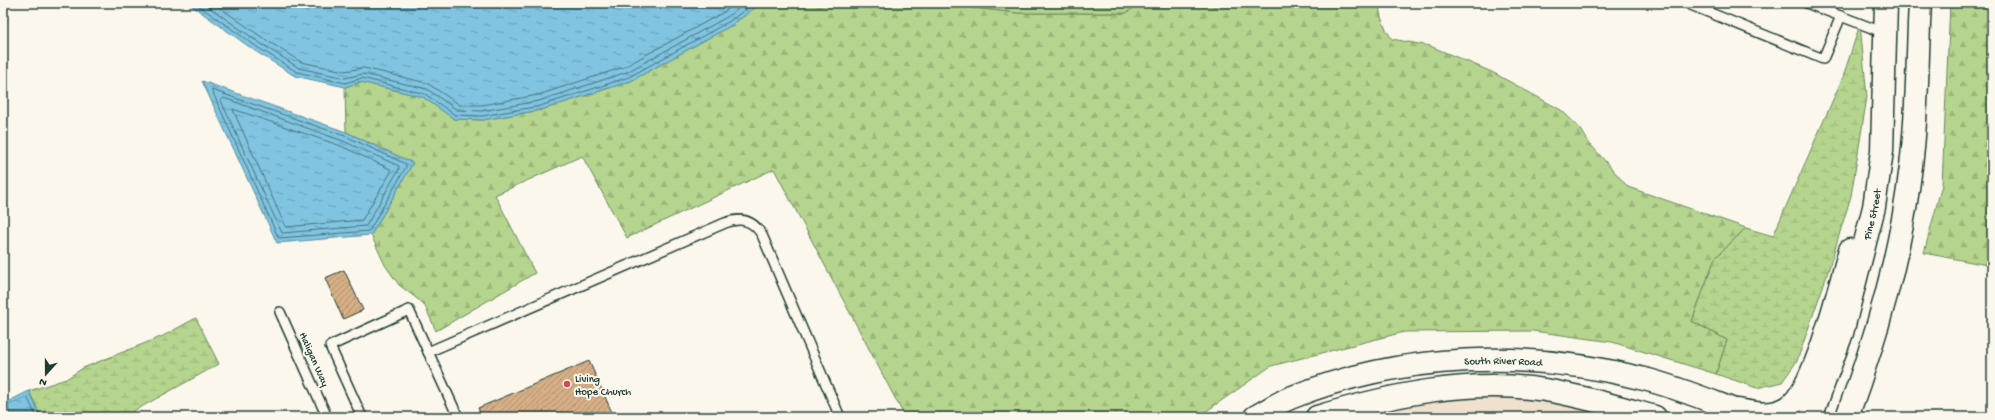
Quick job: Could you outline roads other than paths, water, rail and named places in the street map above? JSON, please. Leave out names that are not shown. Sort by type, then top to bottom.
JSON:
[{"type":"main road","name":"Pine Street","points":[[1811,417],[1842,333],[1867,238],[1882,151],[1886,3]]},
{"type":"main road","points":[[1847,417],[1884,307],[1899,244],[1907,200],[1915,130],[1920,3]]},
{"type":"main road","points":[[1733,410],[1762,414],[1776,413],[1788,408],[1799,397],[1808,380],[1856,232],[1883,118]]},
{"type":"main road","name":"South River Road","points":[[1255,417],[1289,399],[1385,370],[1432,363],[1498,359],[1565,363],[1602,369],[1670,387],[1753,417]]},
{"type":"main road","points":[[1317,417],[1384,399],[1455,388],[1499,387],[1545,390],[1601,402],[1655,417]]},
{"type":"lane","points":[[1686,3],[1824,58],[1841,16]]},
{"type":"lane","points":[[1810,5],[1885,33]]},
{"type":"lane","points":[[428,352],[725,223],[741,219],[755,225],[762,235],[840,417]]},
{"type":"lane","points":[[362,417],[330,346],[409,310],[458,417]]},
{"type":"lane","name":"Haligan Way","points":[[280,312],[327,417]]},
{"type":"water","points":[[188,3],[761,3],[732,25],[631,81],[541,110],[483,120],[454,119],[423,97],[361,82],[345,87],[295,76],[255,51]]},
{"type":"water","points":[[202,81],[346,132],[413,163],[371,235],[277,243]]},
{"type":"water","points":[[29,391],[41,417],[3,417],[3,404]]},
{"type":"place","name":"Living Hope Church","points":[[567,384]]}]
